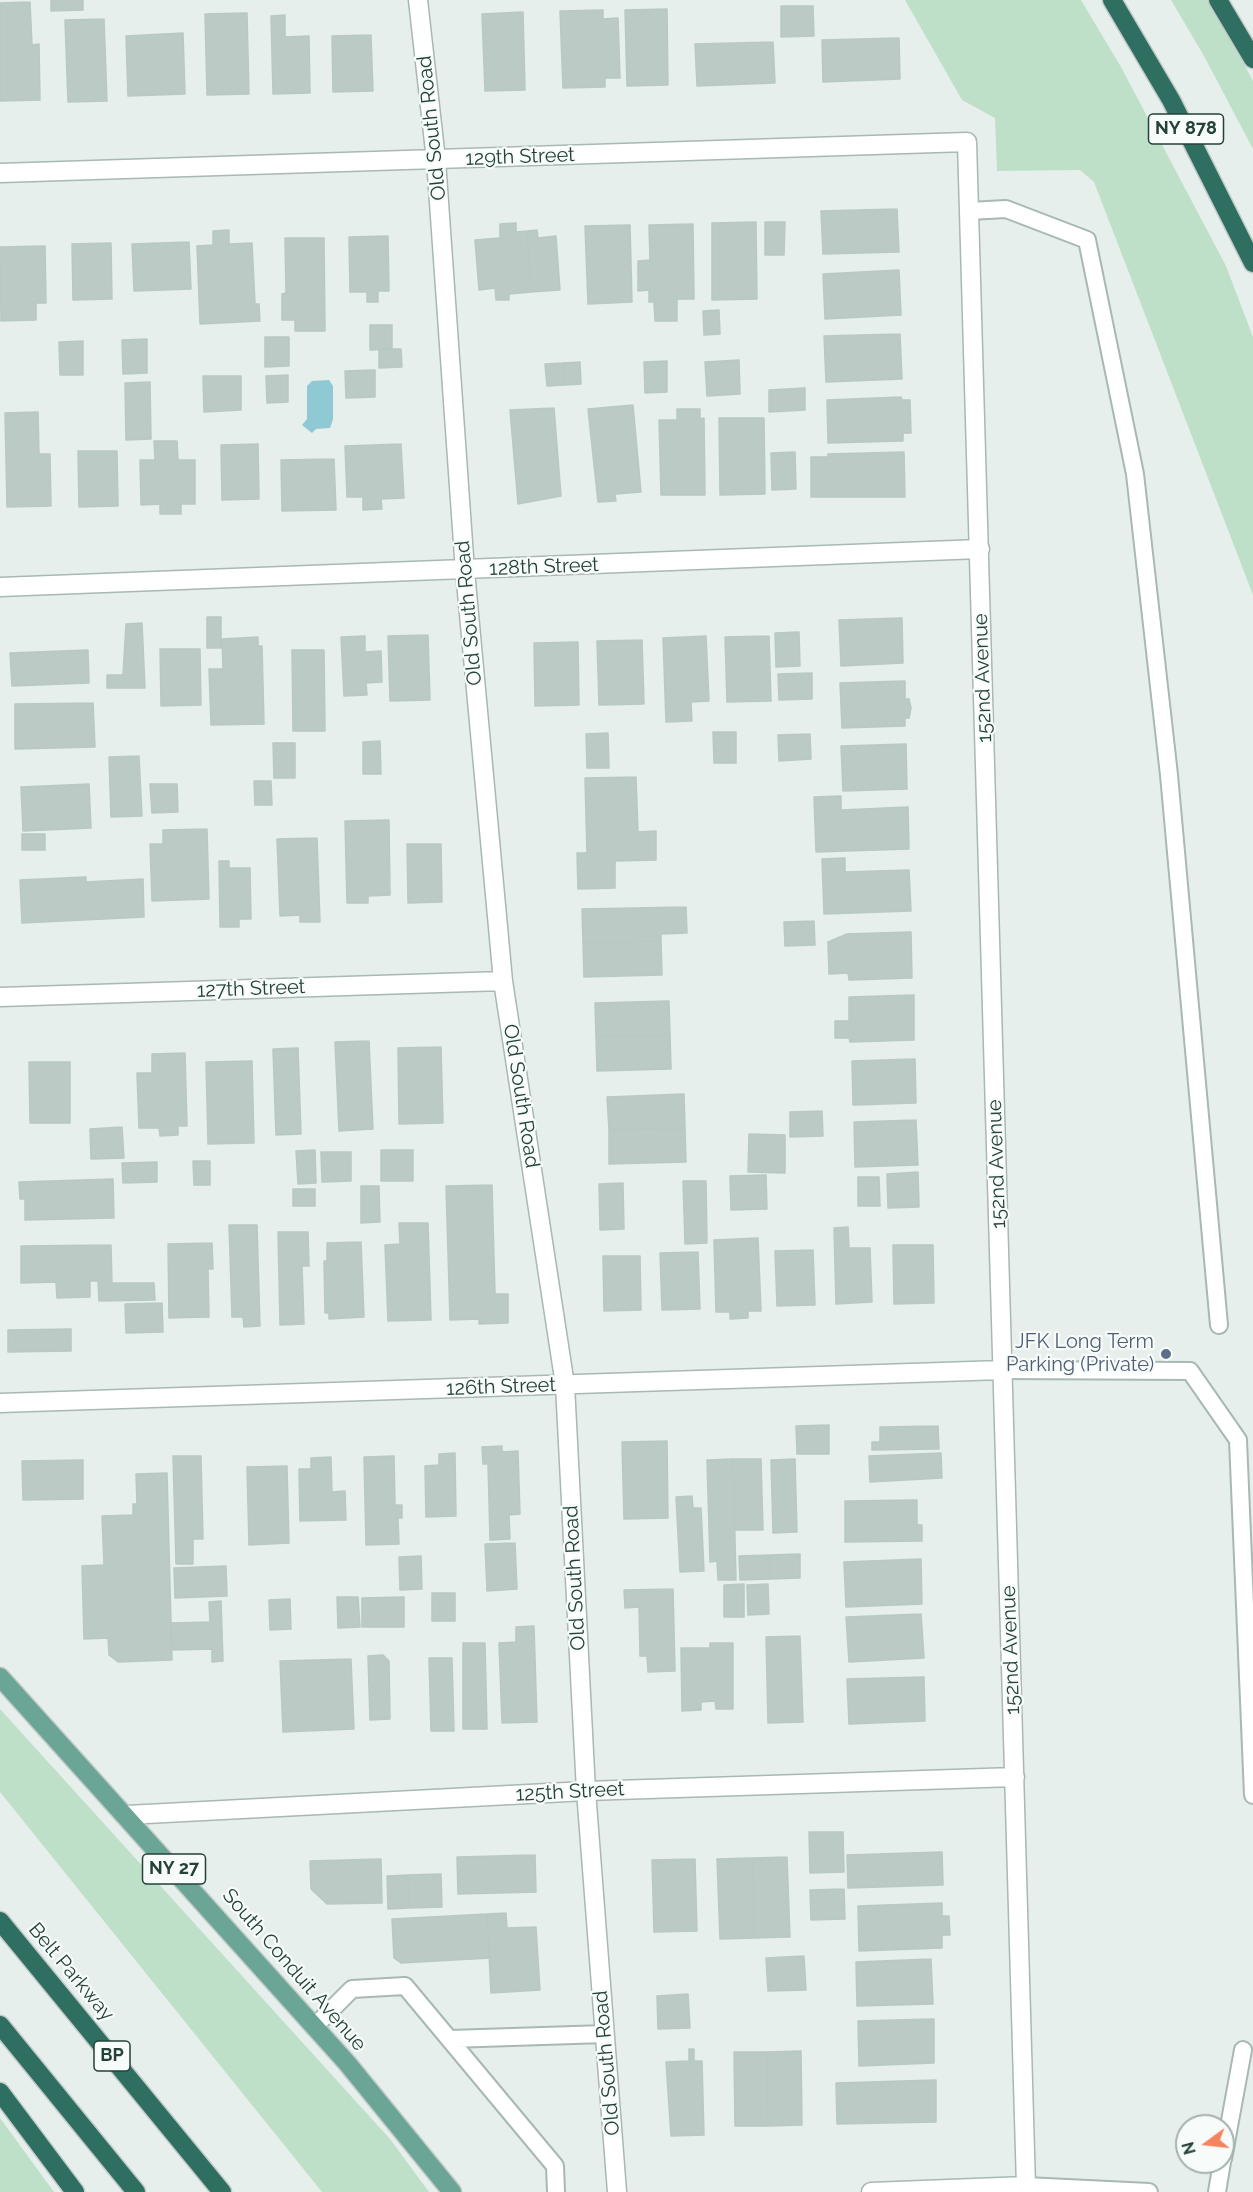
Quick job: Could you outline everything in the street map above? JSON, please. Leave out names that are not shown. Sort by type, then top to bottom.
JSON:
[{"type":"highway","name":"NY 878","points":[[1112,0],[1176,110],[1253,263]]},
{"type":"highway","points":[[1218,0],[1253,59]]},
{"type":"highway","name":"Belt Parkway","points":[[0,1921],[222,2192]]},
{"type":"highway","points":[[0,2025],[136,2192]]},
{"type":"highway","points":[[0,2092],[75,2192]]},
{"type":"main road","name":"South Conduit Avenue","points":[[0,1677],[127,1815],[314,2027],[452,2192]]},
{"type":"street","name":"Old South Road","points":[[418,0],[436,160],[465,571],[503,981],[565,1385],[586,1791],[617,2192]]},
{"type":"street","name":"129th Street","points":[[0,173],[968,142]]},
{"type":"street","name":"152nd Avenue","points":[[968,142],[1026,2186]]},
{"type":"street","name":"128th Street","points":[[0,587],[465,571],[980,549]]},
{"type":"street","name":"127th Street","points":[[0,998],[503,981]]},
{"type":"street","name":"126th Street","points":[[0,1402],[1002,1370]]},
{"type":"street","name":"125th Street","points":[[127,1815],[586,1791],[1015,1777]]},
{"type":"street","points":[[871,2192],[1026,2186]]},
{"type":"lane","points":[[969,210],[1006,209],[1087,240],[1135,474],[1169,775],[1219,1325]]},
{"type":"lane","points":[[1002,1370],[1190,1371],[1238,1440],[1253,1795]]},
{"type":"lane","points":[[314,2027],[352,1989],[405,1986],[555,2166],[556,2192]]},
{"type":"lane","points":[[450,2039],[605,2034]]},
{"type":"lane","points":[[1231,2114],[1243,2050]]},
{"type":"lane","points":[[1217,2192],[1220,2174]]},
{"type":"lane","points":[[1026,2186],[1149,2192]]},
{"type":"green space","points":[[905,0],[1081,0],[1121,67],[1226,266],[1253,337],[1253,595],[1094,182],[1080,170],[997,171],[995,118],[962,100]]},
{"type":"green space","points":[[1171,0],[1207,0],[1231,39],[1253,81],[1253,149],[1204,56]]},
{"type":"green space","points":[[0,1709],[390,2139],[429,2192],[322,2192],[0,1792]]},
{"type":"green space","points":[[0,2118],[54,2192],[0,2192]]},
{"type":"water","points":[[329,380],[333,386],[333,419],[330,428],[316,429],[312,433],[302,425],[307,419],[307,386],[312,381]]},
{"type":"building","points":[[51,0],[83,0],[83,10],[51,11]]},
{"type":"building","points":[[30,2],[32,45],[39,44],[40,100],[0,101],[0,3]]},
{"type":"building","points":[[781,6],[813,6],[814,36],[781,37]]},
{"type":"building","points":[[667,9],[668,85],[627,86],[625,10]]},
{"type":"building","points":[[603,10],[603,19],[618,18],[620,78],[605,78],[605,87],[563,88],[560,11]]},
{"type":"building","points":[[523,12],[525,90],[485,91],[482,14]]},
{"type":"building","points":[[247,13],[249,94],[207,95],[205,14]]},
{"type":"building","points":[[285,15],[285,37],[309,36],[310,93],[273,94],[271,16]]},
{"type":"building","points":[[104,19],[107,101],[68,102],[65,20]]},
{"type":"building","points":[[183,33],[185,94],[128,96],[126,36]]},
{"type":"building","points":[[371,35],[373,91],[333,92],[332,36]]},
{"type":"building","points":[[899,38],[900,79],[823,82],[822,40]]},
{"type":"building","points":[[773,42],[775,83],[697,86],[695,44]]},
{"type":"building","points":[[897,209],[899,252],[823,254],[821,211]]},
{"type":"building","points":[[756,222],[757,299],[712,300],[712,223]]},
{"type":"building","points":[[765,222],[785,222],[784,255],[765,255]]},
{"type":"building","points":[[516,223],[516,232],[527,231],[531,292],[509,294],[509,300],[496,300],[495,288],[479,290],[475,240],[500,238],[500,224]]},
{"type":"building","points":[[693,224],[694,299],[677,299],[677,321],[655,321],[654,302],[649,302],[649,290],[638,291],[638,261],[650,260],[649,225]]},
{"type":"building","points":[[630,225],[632,302],[588,304],[585,226]]},
{"type":"building","points":[[229,230],[229,244],[252,243],[255,304],[259,304],[260,321],[200,324],[197,246],[213,245],[213,231]]},
{"type":"building","points":[[537,230],[538,238],[556,236],[560,290],[531,292],[527,231]]},
{"type":"building","points":[[388,236],[389,291],[378,291],[378,302],[367,302],[367,292],[350,292],[349,237]]},
{"type":"building","points":[[285,238],[324,238],[325,331],[295,331],[295,320],[282,320],[282,294],[286,293]]},
{"type":"building","points":[[189,242],[191,289],[134,291],[132,244]]},
{"type":"building","points":[[111,243],[112,299],[73,300],[72,244]]},
{"type":"building","points":[[45,246],[46,303],[36,303],[36,320],[1,321],[0,247]]},
{"type":"building","points":[[899,270],[901,315],[825,319],[823,274]]},
{"type":"building","points":[[719,310],[720,334],[704,335],[703,311]]},
{"type":"building","points":[[370,325],[392,325],[392,349],[370,350]]},
{"type":"building","points":[[900,334],[902,379],[826,382],[824,336]]},
{"type":"building","points":[[265,337],[289,337],[289,366],[265,367]]},
{"type":"building","points":[[147,339],[147,373],[123,374],[122,340]]},
{"type":"building","points":[[83,341],[83,375],[60,375],[59,342]]},
{"type":"building","points":[[379,349],[401,349],[402,367],[379,368]]},
{"type":"building","points":[[739,360],[740,394],[707,396],[705,362]]},
{"type":"building","points":[[667,361],[667,392],[645,393],[644,362]]},
{"type":"building","points":[[580,362],[581,384],[564,385],[563,363]]},
{"type":"building","points":[[563,363],[564,385],[547,386],[545,364]]},
{"type":"building","points":[[375,370],[375,397],[346,398],[345,371]]},
{"type":"building","points":[[288,375],[288,402],[267,403],[266,376]]},
{"type":"building","points":[[203,376],[241,376],[241,410],[204,412]]},
{"type":"building","points":[[150,382],[151,439],[126,440],[125,383]]},
{"type":"building","points":[[805,388],[805,410],[769,412],[769,390]]},
{"type":"building","points":[[901,397],[902,400],[910,400],[911,433],[903,433],[903,441],[828,443],[827,400]]},
{"type":"building","points":[[633,405],[641,492],[615,494],[616,501],[598,502],[588,409]]},
{"type":"building","points":[[554,408],[561,496],[518,504],[510,410]]},
{"type":"building","points":[[677,409],[700,409],[700,419],[704,418],[705,495],[661,495],[659,420],[677,420]]},
{"type":"building","points":[[38,412],[39,454],[50,454],[51,506],[7,507],[5,413]]},
{"type":"building","points":[[719,418],[764,418],[765,494],[720,495]]},
{"type":"building","points":[[154,441],[177,441],[178,460],[195,460],[195,504],[181,504],[181,514],[160,514],[160,504],[141,505],[140,460],[155,460]]},
{"type":"building","points":[[258,444],[259,499],[222,500],[221,445]]},
{"type":"building","points":[[401,444],[404,498],[381,499],[382,509],[363,510],[363,497],[347,497],[345,446]]},
{"type":"building","points":[[78,451],[117,451],[118,506],[79,507]]},
{"type":"building","points":[[795,452],[796,489],[772,490],[771,453]]},
{"type":"building","points":[[904,452],[905,497],[811,497],[811,457],[828,457],[828,454]]},
{"type":"building","points":[[334,459],[336,510],[282,511],[281,460]]},
{"type":"building","points":[[207,617],[221,617],[221,648],[207,648]]},
{"type":"building","points":[[902,618],[903,663],[841,666],[839,620]]},
{"type":"building","points":[[142,623],[145,688],[107,688],[107,675],[123,675],[126,624]]},
{"type":"building","points":[[799,632],[800,666],[776,667],[775,633]]},
{"type":"building","points":[[428,635],[430,700],[390,701],[388,636]]},
{"type":"building","points":[[365,636],[365,652],[381,651],[382,682],[366,683],[367,695],[344,696],[341,637]]},
{"type":"building","points":[[706,636],[709,701],[691,702],[692,721],[666,722],[663,638]]},
{"type":"building","points":[[769,636],[771,701],[727,702],[725,637]]},
{"type":"building","points":[[258,637],[258,646],[262,646],[264,724],[211,725],[209,669],[223,669],[222,639]]},
{"type":"building","points":[[642,640],[644,704],[599,705],[597,641]]},
{"type":"building","points":[[578,642],[579,705],[535,706],[534,643]]},
{"type":"building","points":[[160,649],[200,649],[201,705],[161,706]]},
{"type":"building","points":[[88,650],[89,683],[12,686],[10,653]]},
{"type":"building","points":[[292,650],[324,650],[325,731],[293,731]]},
{"type":"building","points":[[812,673],[812,699],[779,700],[778,674]]},
{"type":"building","points":[[905,681],[905,699],[909,699],[911,708],[909,718],[905,718],[905,726],[842,728],[840,683]]},
{"type":"building","points":[[93,703],[95,747],[15,749],[15,704]]},
{"type":"building","points":[[713,732],[736,732],[736,763],[714,763]]},
{"type":"building","points":[[608,733],[609,768],[587,768],[586,734]]},
{"type":"building","points":[[810,734],[811,759],[779,761],[778,735]]},
{"type":"building","points":[[380,741],[381,774],[363,774],[363,742]]},
{"type":"building","points":[[273,743],[295,743],[295,778],[274,778]]},
{"type":"building","points":[[906,744],[907,789],[843,791],[841,746]]},
{"type":"building","points":[[139,756],[142,816],[111,817],[109,757]]},
{"type":"building","points":[[636,777],[638,832],[656,831],[656,860],[615,861],[615,888],[578,889],[577,853],[587,853],[585,778]]},
{"type":"building","points":[[254,781],[271,781],[272,805],[255,805]]},
{"type":"building","points":[[89,784],[91,828],[23,831],[21,787]]},
{"type":"building","points":[[150,784],[177,784],[178,812],[152,813]]},
{"type":"building","points":[[841,796],[841,810],[908,807],[909,849],[816,852],[814,797]]},
{"type":"building","points":[[389,820],[390,895],[368,896],[368,903],[347,903],[345,821]]},
{"type":"building","points":[[207,829],[209,899],[152,901],[150,844],[163,844],[163,830]]},
{"type":"building","points":[[22,834],[45,834],[45,850],[22,850]]},
{"type":"building","points":[[317,838],[320,922],[300,922],[300,915],[280,916],[277,839]]},
{"type":"building","points":[[407,844],[441,844],[442,902],[408,903]]},
{"type":"building","points":[[845,858],[845,872],[909,870],[911,911],[824,914],[822,859]]},
{"type":"building","points":[[219,861],[229,861],[229,868],[250,868],[251,919],[239,919],[239,927],[220,927]]},
{"type":"building","points":[[86,877],[86,882],[143,879],[144,917],[22,923],[20,880]]},
{"type":"building","points":[[686,907],[687,933],[661,934],[661,941],[583,943],[582,909]]},
{"type":"building","points":[[814,921],[815,945],[785,946],[784,922]]},
{"type":"building","points":[[911,932],[912,978],[849,980],[848,973],[829,974],[828,942],[847,934]]},
{"type":"building","points":[[661,941],[662,975],[584,977],[583,943]]},
{"type":"building","points":[[914,995],[914,1040],[850,1042],[849,1038],[835,1038],[835,1021],[849,1021],[849,997]]},
{"type":"building","points":[[669,1001],[670,1035],[596,1037],[595,1003]]},
{"type":"building","points":[[670,1035],[671,1069],[597,1071],[596,1037]]},
{"type":"building","points":[[369,1041],[373,1129],[339,1131],[335,1042]]},
{"type":"building","points":[[441,1047],[443,1123],[399,1124],[398,1048]]},
{"type":"building","points":[[298,1048],[301,1134],[276,1135],[273,1049]]},
{"type":"building","points":[[185,1053],[187,1126],[178,1126],[178,1135],[160,1136],[159,1128],[139,1128],[137,1073],[152,1073],[152,1054]]},
{"type":"building","points":[[915,1059],[916,1103],[853,1105],[852,1061]]},
{"type":"building","points":[[252,1061],[254,1143],[208,1144],[206,1062]]},
{"type":"building","points":[[29,1062],[70,1062],[70,1123],[30,1123]]},
{"type":"building","points":[[684,1094],[685,1128],[609,1130],[607,1097]]},
{"type":"building","points":[[822,1111],[823,1136],[790,1137],[790,1112]]},
{"type":"building","points":[[916,1120],[918,1165],[855,1167],[854,1122]]},
{"type":"building","points":[[122,1127],[124,1158],[91,1159],[90,1129]]},
{"type":"building","points":[[685,1128],[686,1162],[609,1164],[609,1130]]},
{"type":"building","points":[[749,1134],[785,1135],[785,1173],[748,1172]]},
{"type":"building","points":[[315,1150],[316,1183],[298,1184],[296,1151]]},
{"type":"building","points":[[381,1150],[413,1150],[413,1181],[381,1181]]},
{"type":"building","points":[[321,1152],[351,1152],[351,1181],[322,1182]]},
{"type":"building","points":[[193,1161],[210,1161],[210,1185],[194,1185]]},
{"type":"building","points":[[157,1162],[157,1182],[123,1183],[122,1163]]},
{"type":"building","points":[[918,1172],[919,1207],[888,1208],[887,1174]]},
{"type":"building","points":[[766,1175],[767,1209],[731,1210],[730,1176]]},
{"type":"building","points":[[858,1177],[879,1177],[880,1206],[858,1206]]},
{"type":"building","points":[[113,1179],[114,1218],[25,1220],[25,1199],[20,1199],[19,1182]]},
{"type":"building","points":[[683,1181],[706,1181],[707,1243],[685,1244]]},
{"type":"building","points":[[623,1183],[624,1229],[600,1230],[599,1184]]},
{"type":"building","points":[[492,1185],[495,1294],[508,1294],[508,1323],[479,1324],[479,1319],[450,1320],[446,1186]]},
{"type":"building","points":[[361,1186],[379,1186],[380,1222],[361,1223]]},
{"type":"building","points":[[293,1189],[315,1189],[315,1206],[293,1206]]},
{"type":"building","points":[[399,1223],[428,1223],[431,1320],[388,1321],[385,1245],[400,1244]]},
{"type":"building","points":[[229,1225],[257,1225],[260,1326],[244,1327],[243,1317],[232,1317]]},
{"type":"building","points":[[848,1227],[849,1248],[870,1248],[872,1302],[836,1304],[834,1228]]},
{"type":"building","points":[[278,1232],[308,1232],[309,1266],[302,1266],[304,1324],[280,1325]]},
{"type":"building","points":[[758,1238],[761,1311],[748,1311],[748,1318],[730,1319],[730,1312],[716,1312],[714,1240]]},
{"type":"building","points":[[361,1242],[364,1317],[329,1319],[329,1313],[325,1313],[324,1261],[327,1261],[327,1243]]},
{"type":"building","points":[[212,1243],[213,1269],[208,1269],[209,1317],[169,1318],[168,1244]]},
{"type":"building","points":[[111,1245],[112,1283],[154,1283],[155,1300],[99,1301],[98,1281],[90,1281],[90,1297],[57,1298],[56,1282],[21,1283],[21,1246]]},
{"type":"building","points":[[893,1245],[933,1245],[934,1303],[894,1304]]},
{"type":"building","points":[[813,1250],[815,1305],[777,1306],[775,1251]]},
{"type":"building","points":[[698,1252],[700,1309],[662,1310],[660,1253]]},
{"type":"building","points":[[603,1256],[640,1256],[641,1310],[604,1311]]},
{"type":"building","points":[[162,1303],[163,1332],[126,1333],[125,1304]]},
{"type":"building","points":[[71,1329],[71,1351],[8,1352],[8,1330]]},
{"type":"building","points":[[829,1425],[829,1454],[797,1454],[796,1426]]},
{"type":"building","points":[[938,1426],[939,1449],[872,1450],[872,1442],[880,1442],[880,1427]]},
{"type":"building","points":[[667,1441],[668,1518],[624,1519],[622,1442]]},
{"type":"building","points":[[502,1446],[502,1452],[518,1451],[520,1514],[509,1515],[510,1539],[490,1540],[488,1464],[483,1464],[482,1447]]},
{"type":"building","points":[[455,1453],[456,1516],[426,1517],[425,1466],[439,1465],[439,1454]]},
{"type":"building","points":[[941,1453],[942,1478],[870,1482],[869,1456]]},
{"type":"building","points":[[173,1456],[201,1456],[203,1539],[193,1539],[193,1564],[176,1564]]},
{"type":"building","points":[[394,1456],[395,1505],[402,1505],[402,1518],[398,1518],[399,1544],[366,1545],[364,1457]]},
{"type":"building","points":[[331,1457],[332,1492],[345,1491],[346,1520],[300,1521],[299,1469],[311,1469],[311,1458]]},
{"type":"building","points":[[733,1459],[736,1580],[718,1580],[717,1561],[710,1562],[707,1460]]},
{"type":"building","points":[[733,1459],[761,1459],[763,1530],[735,1530]]},
{"type":"building","points":[[795,1459],[797,1532],[773,1533],[771,1460]]},
{"type":"building","points":[[83,1460],[83,1499],[23,1500],[22,1461]]},
{"type":"building","points":[[287,1466],[289,1543],[249,1545],[247,1467]]},
{"type":"building","points":[[167,1473],[172,1660],[118,1662],[109,1655],[108,1638],[84,1639],[82,1566],[104,1565],[102,1516],[133,1515],[133,1504],[137,1504],[136,1474]]},
{"type":"building","points":[[692,1496],[693,1508],[701,1508],[704,1571],[680,1572],[676,1497]]},
{"type":"building","points":[[917,1500],[917,1525],[922,1525],[922,1541],[845,1542],[845,1501]]},
{"type":"building","points":[[515,1543],[517,1589],[487,1591],[485,1544]]},
{"type":"building","points":[[800,1554],[800,1578],[770,1579],[770,1555]]},
{"type":"building","points":[[770,1555],[770,1579],[740,1580],[739,1556]]},
{"type":"building","points":[[421,1556],[422,1589],[400,1590],[399,1557]]},
{"type":"building","points":[[921,1559],[922,1604],[846,1607],[844,1562]]},
{"type":"building","points":[[226,1566],[227,1596],[175,1598],[174,1568]]},
{"type":"building","points":[[744,1584],[744,1617],[724,1617],[724,1585]]},
{"type":"building","points":[[768,1584],[769,1614],[748,1615],[747,1585]]},
{"type":"building","points":[[673,1589],[675,1671],[648,1672],[647,1656],[640,1656],[639,1607],[625,1608],[624,1590]]},
{"type":"building","points":[[432,1593],[455,1593],[455,1621],[432,1621]]},
{"type":"building","points":[[337,1597],[358,1597],[360,1627],[338,1628]]},
{"type":"building","points":[[404,1597],[404,1627],[362,1627],[362,1598]]},
{"type":"building","points":[[290,1599],[291,1629],[270,1630],[269,1600]]},
{"type":"building","points":[[221,1601],[223,1661],[212,1662],[212,1649],[171,1650],[171,1623],[210,1622],[209,1602]]},
{"type":"building","points":[[921,1614],[924,1658],[849,1662],[846,1617]]},
{"type":"building","points":[[534,1626],[537,1722],[502,1723],[499,1643],[516,1642],[516,1627]]},
{"type":"building","points":[[800,1636],[803,1722],[768,1723],[766,1637]]},
{"type":"building","points":[[463,1643],[485,1643],[487,1729],[463,1729]]},
{"type":"building","points":[[710,1643],[733,1643],[733,1709],[716,1709],[715,1701],[701,1702],[701,1710],[682,1711],[681,1648],[710,1648]]},
{"type":"building","points":[[383,1655],[389,1661],[390,1719],[370,1720],[368,1656]]},
{"type":"building","points":[[429,1658],[452,1658],[454,1731],[431,1731]]},
{"type":"building","points":[[351,1659],[354,1729],[283,1732],[280,1661]]},
{"type":"building","points":[[924,1677],[925,1721],[849,1724],[847,1679]]},
{"type":"building","points":[[809,1832],[843,1832],[844,1872],[810,1873]]},
{"type":"building","points":[[942,1852],[943,1885],[848,1888],[847,1855]]},
{"type":"building","points":[[535,1855],[536,1892],[458,1894],[457,1857]]},
{"type":"building","points":[[787,1857],[790,1937],[754,1938],[753,1858]]},
{"type":"building","points":[[753,1858],[754,1938],[720,1939],[717,1859]]},
{"type":"building","points":[[381,1859],[382,1903],[327,1904],[311,1889],[310,1861]]},
{"type":"building","points":[[695,1859],[697,1931],[654,1932],[652,1860]]},
{"type":"building","points":[[441,1874],[442,1907],[409,1908],[408,1875]]},
{"type":"building","points":[[408,1875],[409,1908],[388,1909],[387,1876]]},
{"type":"building","points":[[844,1889],[845,1919],[811,1920],[810,1890]]},
{"type":"building","points":[[942,1903],[942,1916],[949,1916],[950,1935],[942,1935],[942,1948],[859,1951],[858,1906]]},
{"type":"building","points":[[506,1913],[507,1928],[536,1927],[540,1990],[491,1993],[487,1914]]},
{"type":"building","points":[[487,1914],[490,1958],[401,1963],[394,1958],[392,1919]]},
{"type":"building","points":[[804,1956],[806,1990],[768,1991],[766,1958]]},
{"type":"building","points":[[931,1959],[933,2004],[857,2006],[856,1962]]},
{"type":"building","points":[[688,1994],[690,2028],[658,2029],[657,1996]]},
{"type":"building","points":[[934,2019],[934,2063],[859,2066],[858,2021]]},
{"type":"building","points":[[689,2049],[694,2049],[694,2061],[702,2061],[704,2135],[671,2136],[666,2062],[689,2061]]},
{"type":"building","points":[[801,2051],[802,2125],[768,2126],[767,2052]]},
{"type":"building","points":[[734,2052],[767,2052],[768,2126],[735,2126]]},
{"type":"building","points":[[936,2080],[936,2122],[837,2124],[836,2083]]},
{"type":"place","name":"JFK Long Term Parking (Private)","points":[[1166,1354]]}]
